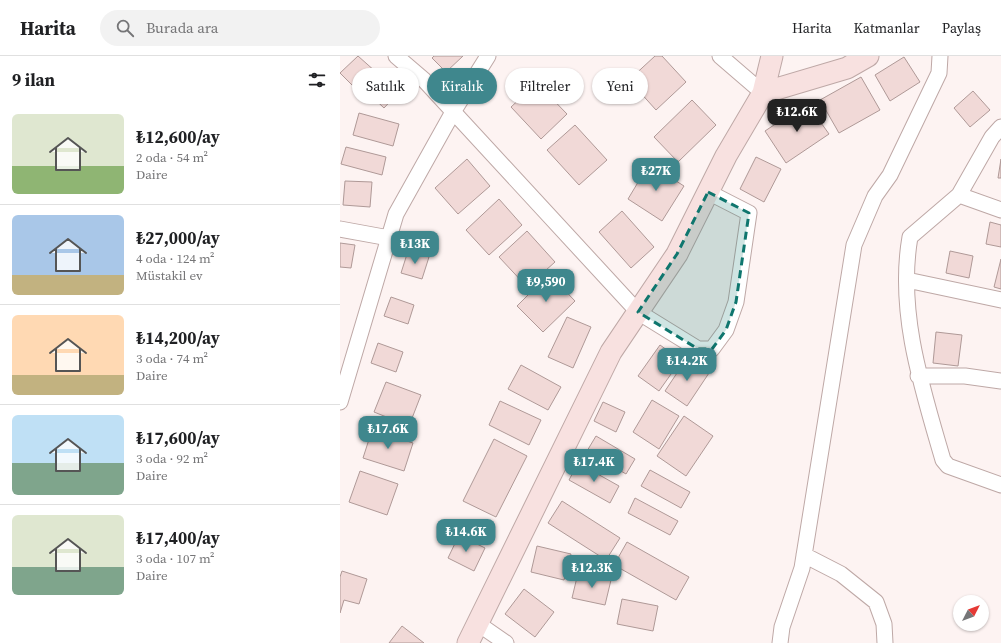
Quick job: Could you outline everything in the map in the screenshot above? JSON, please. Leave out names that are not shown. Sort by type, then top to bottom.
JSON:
[{"type":"street","points":[[396,56],[424,80],[638,312],[698,349],[712,349],[726,330],[736,302],[749,213],[708,192]]},
{"type":"street","points":[[340,402],[396,214],[453,112],[488,56]]},
{"type":"street","points":[[720,56],[763,94]]},
{"type":"street","points":[[468,643],[611,352],[677,254],[726,156],[763,94],[772,56]]},
{"type":"street","points":[[763,94],[847,68],[868,56]]},
{"type":"street","points":[[780,643],[782,626],[802,568],[854,245],[875,196],[890,175],[939,73],[940,56]]},
{"type":"street","points":[[1001,127],[992,137],[959,195],[910,236],[906,258],[910,319],[918,376],[942,460],[948,466],[1001,485]]},
{"type":"street","points":[[959,195],[1001,210]]},
{"type":"street","points":[[340,229],[389,238]]},
{"type":"street","points":[[907,280],[1001,300]]},
{"type":"street","points":[[918,376],[965,376],[1001,381]]},
{"type":"street","points":[[804,555],[842,574],[876,602],[884,624],[885,643]]},
{"type":"street","points":[[477,623],[506,643]]},
{"type":"highlighted area","points":[[708,192],[749,213],[736,302],[726,330],[712,349],[698,349],[638,312],[677,254]]},
{"type":"building","points":[[358,56],[372,68],[352,68],[352,85],[340,73]]},
{"type":"building","points":[[434,56],[463,56],[450,68],[442,68],[432,58]]},
{"type":"building","points":[[655,56],[662,56],[686,82],[656,110],[648,101],[648,68],[642,68]]},
{"type":"building","points":[[904,57],[920,82],[890,101],[875,75]]},
{"type":"building","points":[[861,77],[880,110],[839,133],[820,100]]},
{"type":"building","points":[[973,91],[990,110],[970,127],[954,108]]},
{"type":"building","points":[[692,100],[716,125],[678,162],[654,137]]},
{"type":"building","points":[[807,103],[829,134],[786,163],[765,131]]},
{"type":"building","points":[[380,104],[388,104],[384,108]]},
{"type":"building","points":[[514,104],[557,104],[567,114],[541,139],[511,107]]},
{"type":"building","points":[[359,113],[399,124],[393,146],[353,135]]},
{"type":"building","points":[[575,125],[607,160],[579,185],[547,150]]},
{"type":"building","points":[[346,147],[386,157],[382,175],[341,164]]},
{"type":"building","points":[[756,157],[781,169],[764,202],[740,189]]},
{"type":"building","points":[[467,159],[490,186],[458,214],[435,188]]},
{"type":"building","points":[[1001,159],[1001,178],[998,178]]},
{"type":"building","points":[[649,164],[684,186],[662,221],[628,199]]},
{"type":"building","points":[[345,181],[372,182],[370,207],[343,205]]},
{"type":"building","points":[[499,199],[522,225],[489,255],[466,230]]},
{"type":"building","points":[[622,211],[654,247],[631,268],[599,232]]},
{"type":"building","points":[[990,222],[1001,225],[1001,247],[986,244]]},
{"type":"building","points":[[527,231],[555,262],[527,287],[499,257]]},
{"type":"building","points":[[340,243],[355,245],[351,268],[340,267]]},
{"type":"building","points":[[408,251],[429,257],[422,279],[401,273]]},
{"type":"building","points":[[950,251],[973,256],[969,278],[946,273]]},
{"type":"building","points":[[1001,259],[1001,289],[994,287]]},
{"type":"building","points":[[549,274],[575,301],[543,332],[517,306]]},
{"type":"building","points":[[391,297],[414,305],[408,324],[384,316]]},
{"type":"building","points":[[567,317],[591,327],[573,368],[548,357]]},
{"type":"building","points":[[936,332],[962,335],[958,366],[933,363]]},
{"type":"building","points":[[378,343],[403,352],[396,372],[371,363]]},
{"type":"building","points":[[660,345],[681,360],[659,391],[638,376]]},
{"type":"building","points":[[687,358],[709,373],[687,406],[665,391]]},
{"type":"building","points":[[521,365],[561,387],[548,410],[508,389]]},
{"type":"building","points":[[386,382],[421,395],[409,426],[374,412]]},
{"type":"building","points":[[652,400],[679,416],[659,449],[633,432]]},
{"type":"building","points":[[500,401],[541,420],[529,445],[489,425]]},
{"type":"building","points":[[603,402],[625,412],[616,432],[594,421]]},
{"type":"building","points":[[684,416],[713,436],[686,476],[657,456]]},
{"type":"building","points":[[372,430],[413,443],[404,471],[363,458]]},
{"type":"building","points":[[596,436],[635,459],[626,474],[587,451]]},
{"type":"building","points":[[494,439],[527,456],[496,517],[463,501]]},
{"type":"building","points":[[578,463],[619,486],[610,503],[569,480]]},
{"type":"building","points":[[650,470],[690,492],[681,508],[641,486]]},
{"type":"building","points":[[360,471],[398,484],[387,515],[349,502]]},
{"type":"building","points":[[635,498],[678,521],[670,535],[628,513]]},
{"type":"building","points":[[562,501],[620,538],[606,560],[548,523]]},
{"type":"building","points":[[459,535],[485,548],[474,571],[448,558]]},
{"type":"building","points":[[627,542],[689,577],[676,600],[614,565]]},
{"type":"building","points":[[537,546],[571,554],[564,580],[531,572]]},
{"type":"building","points":[[342,571],[367,579],[359,604],[344,600],[340,613],[340,577]]},
{"type":"building","points":[[578,573],[611,580],[605,605],[572,598]]},
{"type":"building","points":[[524,589],[554,612],[535,637],[505,614]]},
{"type":"building","points":[[622,599],[658,606],[653,631],[617,624]]},
{"type":"building","points":[[402,626],[424,643],[389,643]]}]
